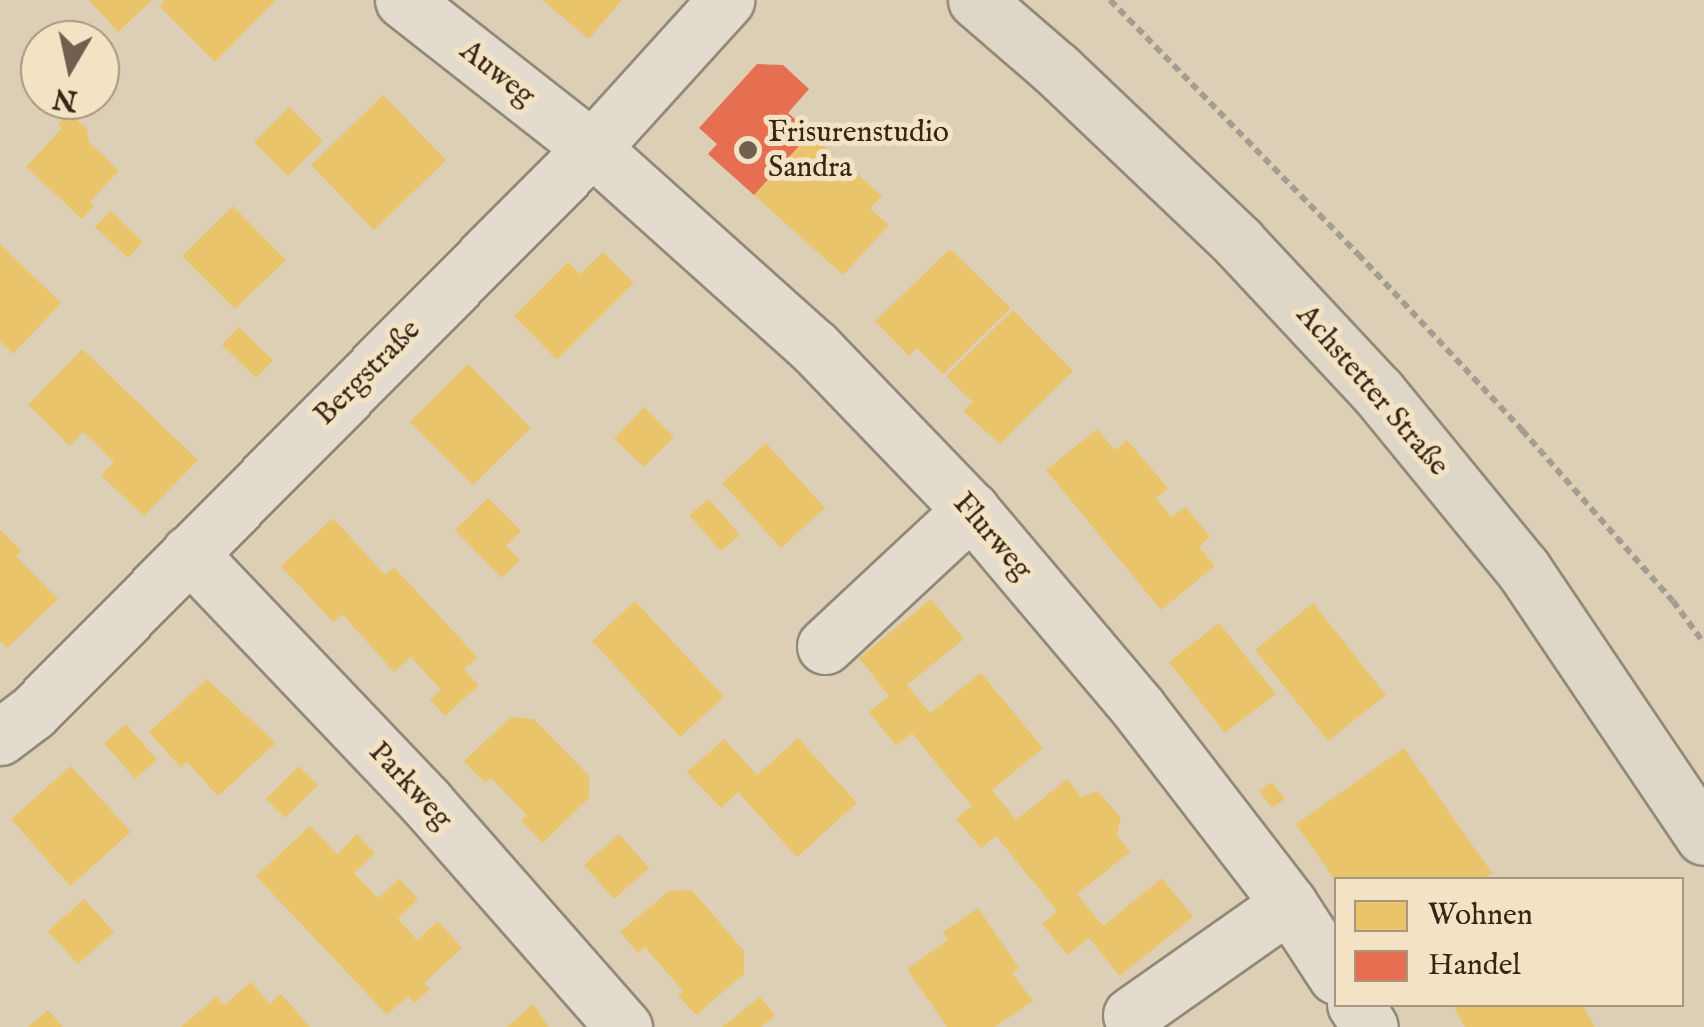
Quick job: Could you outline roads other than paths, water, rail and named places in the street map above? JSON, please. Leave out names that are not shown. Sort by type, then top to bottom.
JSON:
[{"type":"main road","name":"Achstetter Straße","points":[[976,0],[1056,69],[1238,242],[1378,392],[1522,569],[1704,837]]},
{"type":"street","name":"Auweg","points":[[402,0],[592,148]]},
{"type":"street","name":"Bergstraße","points":[[0,737],[33,712],[592,148],[726,0]]},
{"type":"street","name":"Flurweg","points":[[592,148],[814,346],[971,510],[1140,709],[1289,904],[1334,973]]},
{"type":"street","points":[[825,646],[971,510]]},
{"type":"street","name":"Parkweg","points":[[189,553],[426,802],[624,1027]]},
{"type":"street","points":[[1132,1015],[1289,904]]},
{"type":"place","name":"Frisurenstudio Sandra","points":[[748,150]]}]
